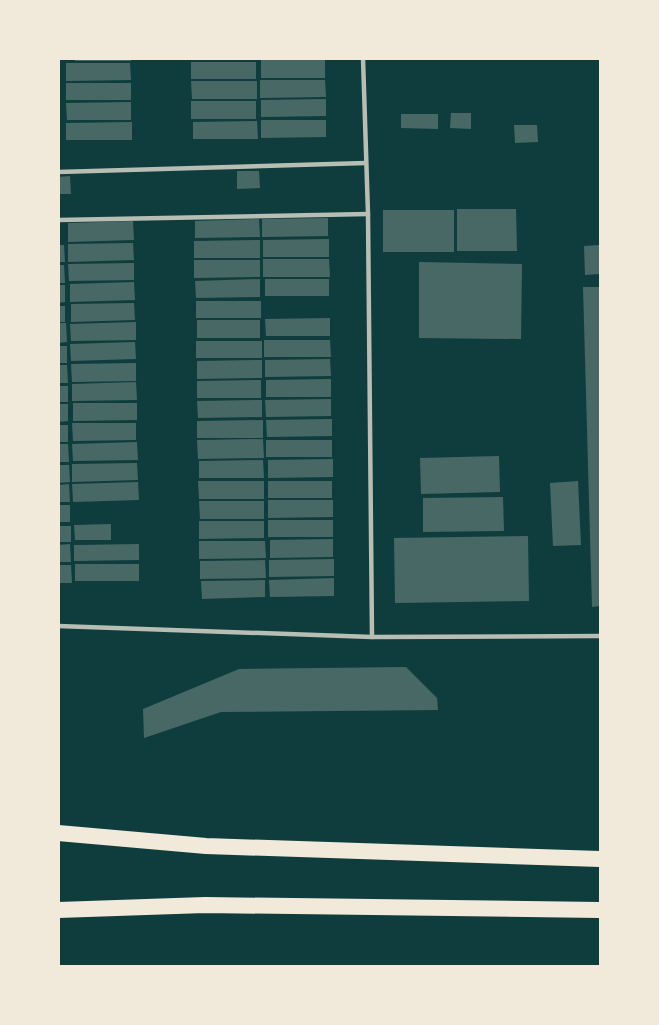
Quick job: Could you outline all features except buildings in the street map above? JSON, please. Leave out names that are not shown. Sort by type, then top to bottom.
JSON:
[{"type":"highway","points":[[58,833],[206,846],[600,859]]},
{"type":"highway","points":[[58,910],[205,905],[600,910]]},
{"type":"lane","points":[[363,58],[368,214],[372,637]]},
{"type":"lane","points":[[58,172],[366,163]]},
{"type":"lane","points":[[58,220],[368,214]]},
{"type":"lane","points":[[58,626],[372,637],[600,636]]}]
